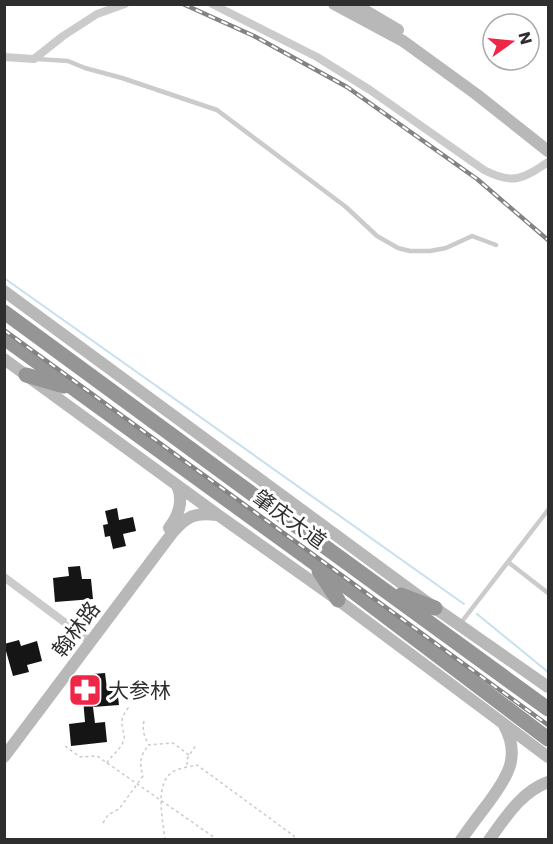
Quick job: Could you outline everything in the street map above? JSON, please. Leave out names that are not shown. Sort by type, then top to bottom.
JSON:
[{"type":"highway","name":"肇庆大道","points":[[4,312],[549,709]]},
{"type":"highway","name":"肇庆大道","points":[[4,338],[313,561],[549,739]]},
{"type":"highway","points":[[27,375],[75,389]]},
{"type":"highway","points":[[313,561],[338,600]]},
{"type":"highway","points":[[381,588],[435,608]]},
{"type":"street","points":[[4,57],[34,59],[63,36],[97,14],[125,4]]},
{"type":"street","points":[[212,4],[317,57],[370,90],[495,176],[504,179],[523,177],[549,162]]},
{"type":"street","points":[[334,4],[403,41],[549,151]]},
{"type":"street","points":[[354,4],[404,33],[480,87],[549,141]]},
{"type":"street","points":[[4,291],[435,608],[549,687]]},
{"type":"street","points":[[4,359],[338,600],[549,758]]},
{"type":"street","points":[[177,485],[180,503],[178,522],[206,513],[218,515]]},
{"type":"street","name":"翰林路","points":[[4,757],[178,522]]},
{"type":"street","points":[[4,577],[88,641]]},
{"type":"street","name":"翰林路","points":[[4,747],[88,641]]},
{"type":"street","points":[[461,840],[500,787],[509,770],[512,758],[511,741],[503,723]]},
{"type":"street","points":[[489,840],[525,795],[549,782]]},
{"type":"lane","points":[[34,59],[68,61],[217,110],[346,207],[377,236],[398,248],[410,251],[430,251],[446,248],[472,236],[496,245]]},
{"type":"lane","points":[[459,625],[549,510]]},
{"type":"lane","points":[[508,562],[547,590]]},
{"type":"path","points":[[106,763],[120,748],[124,739],[122,716],[129,707]]},
{"type":"path","points":[[144,721],[142,728],[149,745]]},
{"type":"path","points":[[103,823],[108,815],[119,809],[143,776],[140,759],[149,745],[173,743],[189,755]]},
{"type":"path","points":[[187,767],[187,759],[196,745]]},
{"type":"path","points":[[65,746],[80,757],[96,756],[218,840]]},
{"type":"path","points":[[165,840],[162,784],[171,772],[197,765],[294,836],[295,840]]},
{"type":"building","points":[[117,508],[119,520],[133,517],[136,531],[123,534],[126,546],[113,549],[110,536],[105,537],[103,525],[108,524],[105,511]]},
{"type":"building","points":[[80,566],[82,579],[91,579],[93,599],[55,602],[53,578],[69,576],[68,567]]},
{"type":"building","points":[[19,640],[21,646],[37,641],[42,661],[27,665],[29,672],[13,676],[4,644]]},
{"type":"building","points":[[105,673],[107,689],[117,688],[119,705],[93,707],[95,723],[105,722],[107,742],[71,746],[69,724],[85,722],[82,687],[94,686],[93,674]]},
{"type":"waterway","points":[[4,278],[464,604]]},
{"type":"waterway","points":[[477,614],[548,672]]},
{"type":"railway","points":[[183,4],[254,36],[347,87],[477,179],[548,240]]},
{"type":"railway","points":[[4,330],[548,725]]},
{"type":"place","name":"大参林","points":[[85,690]]}]
